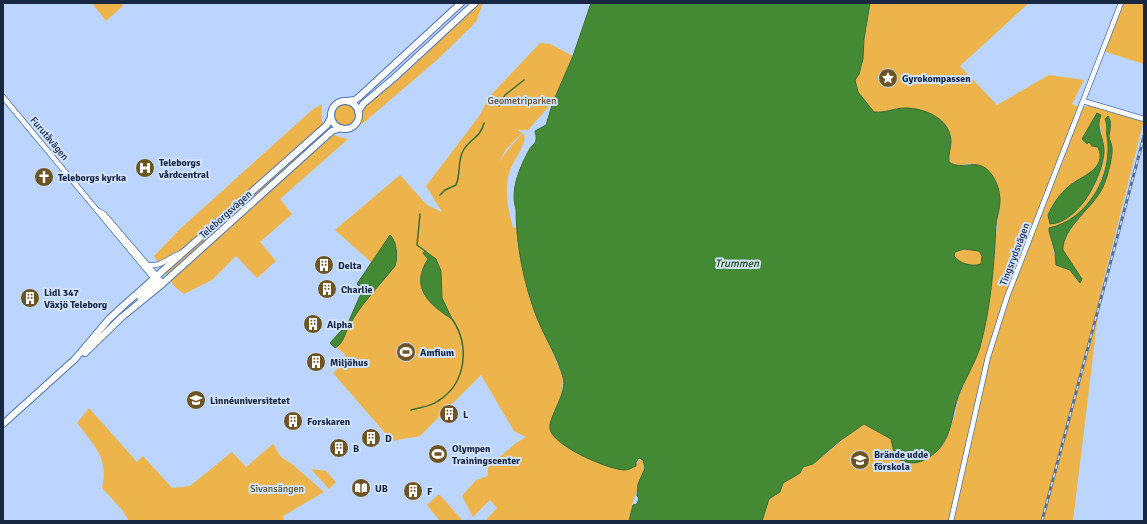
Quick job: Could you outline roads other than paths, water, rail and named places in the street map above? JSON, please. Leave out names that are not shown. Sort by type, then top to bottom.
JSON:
[{"type":"main road","points":[[347,101],[354,105],[358,112],[358,119],[354,125],[348,128],[341,128],[335,124],[331,117],[332,110],[336,104],[342,101],[354,100],[359,96],[461,3]]},
{"type":"main road","points":[[358,112],[363,104],[400,73],[474,3]]},
{"type":"main road","name":"Teleborgsvägen","points":[[75,359],[82,355],[122,317],[158,280],[181,253],[327,125],[331,117]]},
{"type":"main road","name":"Teleborgsvägen","points":[[3,424],[75,359],[109,319],[158,280],[332,131],[341,128]]},
{"type":"street","name":"Tingsrydsvägen","points":[[951,521],[988,357],[1007,297],[1121,3]]},
{"type":"street","name":"Furutåvägen","points":[[3,96],[158,280]]},
{"type":"street","points":[[1083,101],[1144,119]]},
{"type":"street","name":"Furutåvägen","points":[[98,210],[104,214],[148,265],[158,280]]},
{"type":"street","points":[[148,265],[161,264],[172,256],[181,253]]},
{"type":"water","name":"Trummen","points":[[591,3],[870,3],[864,39],[863,59],[859,74],[855,80],[858,92],[874,112],[912,108],[928,112],[941,120],[950,133],[951,141],[949,162],[954,165],[976,165],[987,169],[998,187],[1000,204],[996,225],[991,286],[984,332],[975,360],[958,397],[949,432],[941,447],[935,453],[926,459],[914,463],[903,461],[895,457],[891,439],[864,424],[841,440],[813,464],[803,467],[800,473],[783,483],[780,492],[769,499],[762,521],[629,521],[633,505],[637,504],[639,498],[637,496],[638,484],[645,468],[643,460],[639,458],[636,462],[636,466],[626,470],[617,469],[595,462],[561,443],[553,436],[550,429],[552,418],[563,390],[563,377],[558,362],[532,305],[525,279],[517,237],[516,209],[514,202],[516,180],[530,149],[536,141],[535,131],[546,125],[553,102],[573,56]],"holes":[[[964,249],[979,251],[982,256],[981,264],[978,265],[963,263],[954,256],[955,252]]]},
{"type":"water","points":[[1097,113],[1101,115],[1099,119],[1099,128],[1104,151],[1103,161],[1094,185],[1080,207],[1071,216],[1061,222],[1050,224],[1048,215],[1059,196],[1073,183],[1091,172],[1099,161],[1100,155],[1098,147],[1092,146],[1089,142],[1087,144],[1082,139]]},
{"type":"water","points":[[1108,116],[1110,123],[1109,139],[1112,146],[1112,152],[1106,179],[1099,195],[1073,226],[1064,242],[1063,250],[1082,279],[1080,283],[1070,270],[1056,265],[1055,252],[1049,228],[1076,216],[1095,193],[1102,180],[1108,151],[1107,125],[1105,119]]},
{"type":"water","points":[[390,235],[394,241],[396,249],[395,266],[357,313],[342,342],[335,348],[330,343],[348,323],[363,289],[357,284]]},
{"type":"water","points":[[425,251],[436,259],[441,271],[442,298],[452,319],[429,301],[424,294],[421,286],[421,278],[423,269],[428,259],[423,253]]},
{"type":"waterway","points":[[499,106],[505,95],[524,80]]},
{"type":"waterway","points":[[440,195],[445,190],[456,185],[461,155],[465,147],[480,132],[484,123]]},
{"type":"waterway","points":[[420,214],[417,245],[425,251]]},
{"type":"waterway","points":[[411,410],[428,406],[438,401],[448,393],[460,374],[463,363],[463,352],[458,329],[452,319]]},
{"type":"railway","points":[[1042,521],[1144,136]]},
{"type":"place","name":"Gyrokompassen","points":[[888,78]]},
{"type":"place","name":"Teleborgs vårdcentral","points":[[145,168]]},
{"type":"place","name":"Teleborgs kyrka","points":[[44,177]]},
{"type":"place","name":"Delta","points":[[324,265]]},
{"type":"place","name":"Charlie","points":[[327,289]]},
{"type":"place","name":"Lidl 347 Växjö Teleborg","points":[[30,298]]},
{"type":"place","name":"Alpha","points":[[313,324]]},
{"type":"place","name":"Amfium","points":[[406,352]]},
{"type":"place","name":"Miljöhus","points":[[316,362]]},
{"type":"place","name":"Linnéuniversitetet","points":[[196,400]]},
{"type":"place","name":"L","points":[[449,414]]},
{"type":"place","name":"Forskaren","points":[[293,421]]},
{"type":"place","name":"D","points":[[371,438]]},
{"type":"place","name":"B","points":[[339,448]]},
{"type":"place","name":"Olympen Trainingscenter","points":[[438,454]]},
{"type":"place","name":"Brände udde förskola","points":[[860,460]]},
{"type":"place","name":"UB","points":[[361,488]]},
{"type":"place","name":"F","points":[[413,491]]},
{"type":"park label","name":"Geometriparken","points":[[522,100]]},
{"type":"park label","name":"Sivansängen","points":[[277,488]]}]
